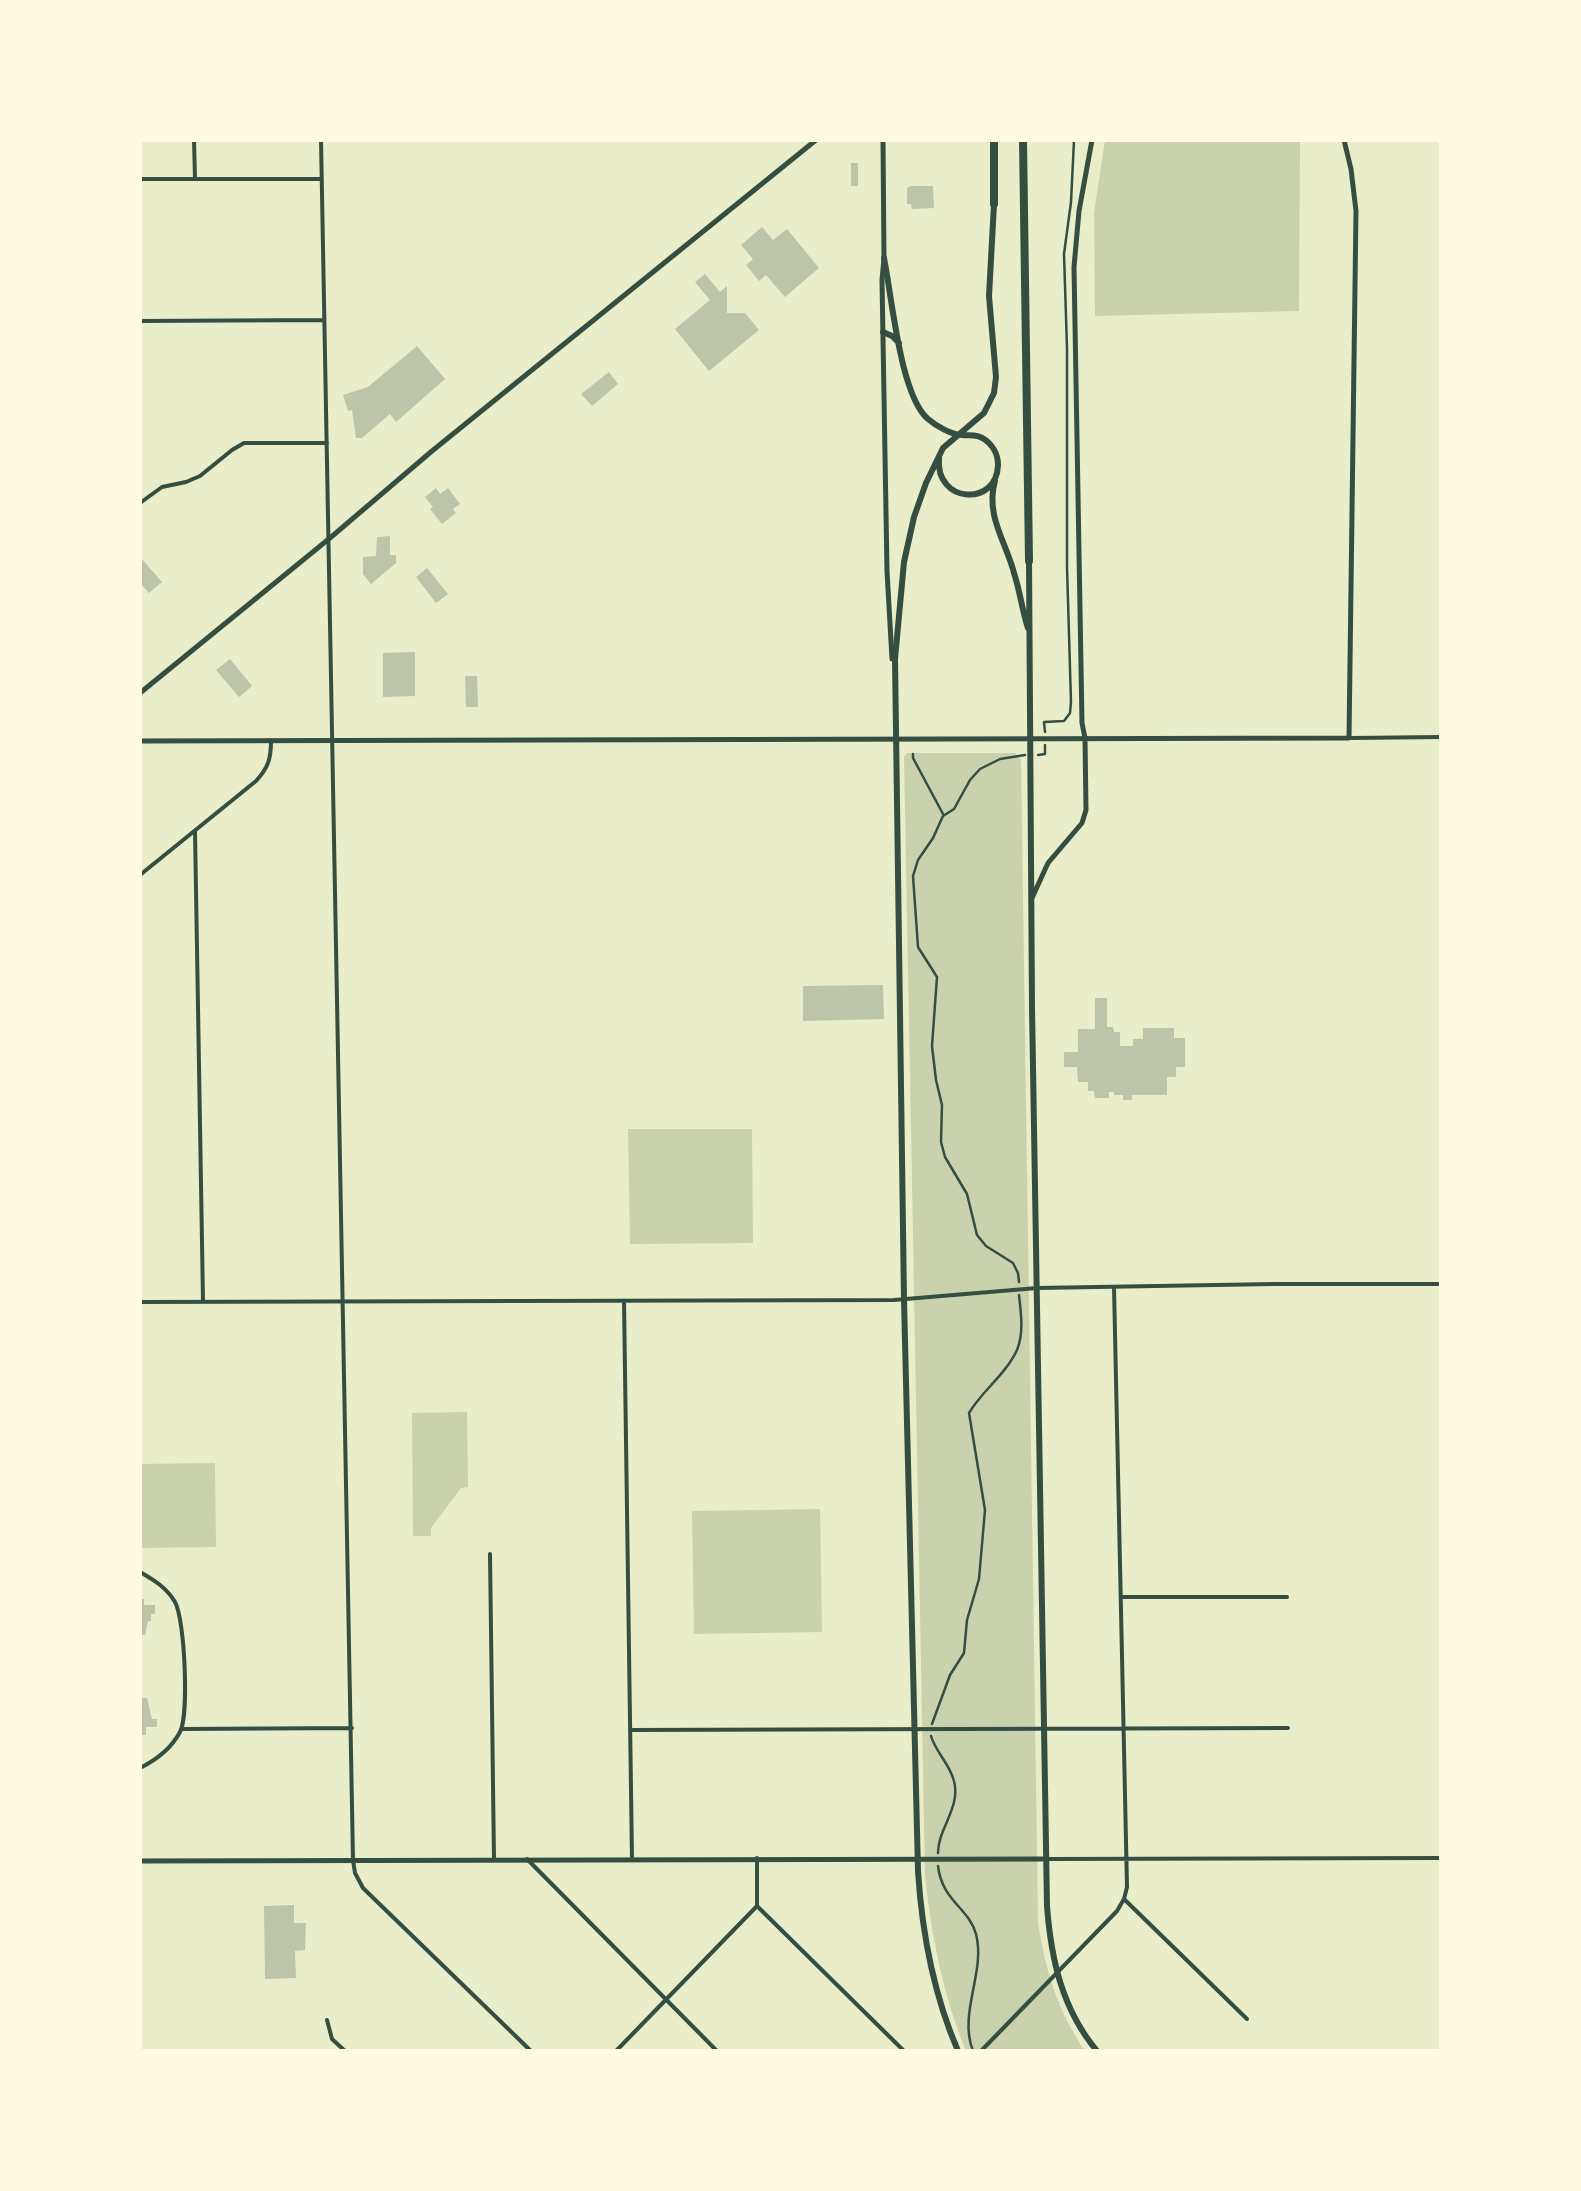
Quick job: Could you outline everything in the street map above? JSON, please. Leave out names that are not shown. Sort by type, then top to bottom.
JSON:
[{"type":"highway","points":[[958,2051],[930,1969],[918,1860],[894,687],[906,551],[922,493],[943,448],[984,413],[995,388],[989,308],[994,140]]},
{"type":"highway","points":[[1023,140],[1046,1859],[1050,1941],[1057,1973],[1076,2020],[1097,2051]]},
{"type":"highway","points":[[884,258],[909,388],[918,407],[930,420],[959,436],[978,436],[998,458],[992,510],[1013,567],[1030,634]]},
{"type":"highway","points":[[883,332],[900,344]]},
{"type":"highway","points":[[943,448],[939,472],[954,491],[978,493],[996,476]]},
{"type":"street","points":[[194,140],[195,178]]},
{"type":"street","points":[[321,140],[353,1860],[363,1888],[531,2051]]},
{"type":"street","points":[[140,693],[816,140]]},
{"type":"street","points":[[883,140],[883,332],[894,687]]},
{"type":"street","points":[[1031,900],[1048,863],[1082,822],[1086,810],[1074,267],[1079,210],[1092,140]]},
{"type":"street","points":[[1344,140],[1356,211],[1349,738]]},
{"type":"street","points":[[140,179],[321,179]]},
{"type":"street","points":[[140,321],[324,320]]},
{"type":"street","points":[[140,504],[162,486],[200,476],[244,443],[327,442]]},
{"type":"street","points":[[140,741],[1441,737]]},
{"type":"street","points":[[140,875],[256,781],[271,758],[270,741]]},
{"type":"street","points":[[194,831],[203,1302]]},
{"type":"street","points":[[140,1302],[904,1300],[1037,1288],[1441,1284]]},
{"type":"street","points":[[981,2051],[1117,1911],[1127,1888],[1114,1287]]},
{"type":"street","points":[[624,1301],[632,1859]]},
{"type":"street","points":[[490,1554],[494,1860]]},
{"type":"street","points":[[140,1572],[173,1597],[180,1612],[184,1712],[182,1729],[169,1748],[140,1768]]},
{"type":"street","points":[[1121,1597],[1287,1597]]},
{"type":"street","points":[[182,1729],[352,1728]]},
{"type":"street","points":[[630,1730],[1288,1728]]},
{"type":"street","points":[[616,2051],[756,1906],[756,1858]]},
{"type":"street","points":[[140,1861],[1441,1858]]},
{"type":"street","points":[[527,1859],[717,2051]]},
{"type":"street","points":[[1124,1899],[1248,2018]]},
{"type":"street","points":[[756,1906],[904,2051]]},
{"type":"street","points":[[326,2020],[332,2039],[345,2051]]},
{"type":"path","points":[[974,2051],[968,2034],[977,1936],[970,1921],[944,1890],[938,1872],[938,1840],[955,1803],[955,1785],[930,1729],[950,1675],[964,1653],[966,1620],[979,1579],[985,1510],[969,1413],[1016,1351],[1021,1334],[1019,1289],[1013,1263],[986,1246],[977,1235],[967,1194],[945,1157],[941,1142],[942,1105],[932,1046],[937,978],[918,947],[914,876],[918,860],[944,816],[954,809],[980,769],[1000,758],[1045,754],[1044,722],[1064,721],[1070,713],[1064,254],[1074,140]]},
{"type":"path","points":[[913,754],[944,816]]},
{"type":"green space","points":[[1105,140],[1300,140],[1299,311],[1095,316],[1094,213]]},
{"type":"green space","points":[[907,753],[1015,753],[1021,759],[1038,1923],[1054,1990],[1085,2051],[966,2051],[945,1987],[928,1900],[904,757]]},
{"type":"green space","points":[[628,1129],[752,1129],[753,1243],[630,1244]]},
{"type":"green space","points":[[467,1412],[468,1487],[461,1488],[431,1528],[431,1536],[413,1536],[412,1413]]},
{"type":"green space","points":[[215,1463],[216,1547],[140,1548],[140,1464]]},
{"type":"green space","points":[[820,1509],[822,1632],[694,1634],[692,1511]]},
{"type":"building","points":[[851,163],[858,163],[858,186],[851,186]]},
{"type":"building","points":[[933,186],[934,208],[912,209],[907,204],[907,188]]},
{"type":"building","points":[[762,227],[773,240],[787,229],[819,268],[785,297],[766,275],[759,281],[746,265],[753,259],[741,245]]},
{"type":"building","points":[[705,274],[720,292],[727,286],[727,313],[745,313],[759,330],[709,371],[675,329],[710,300],[695,282]]},
{"type":"building","points":[[417,346],[445,379],[396,422],[390,414],[362,438],[356,438],[352,410],[348,411],[343,395],[368,387]]},
{"type":"building","points":[[609,372],[618,384],[592,406],[581,394]]},
{"type":"building","points":[[436,488],[440,494],[448,488],[460,504],[453,509],[456,513],[442,524],[425,497]]},
{"type":"building","points":[[390,536],[390,555],[396,555],[396,563],[371,584],[363,574],[363,557],[376,556],[377,537]]},
{"type":"building","points":[[140,557],[162,582],[149,593],[140,583]]},
{"type":"building","points":[[427,568],[448,594],[436,603],[416,577]]},
{"type":"building","points":[[415,652],[415,696],[383,697],[383,653]]},
{"type":"building","points":[[230,659],[252,686],[239,697],[216,670]]},
{"type":"building","points":[[465,676],[477,676],[478,707],[466,707]]},
{"type":"building","points":[[883,985],[884,1019],[803,1021],[803,986]]},
{"type":"building","points":[[1095,998],[1107,998],[1107,1027],[1120,1032],[1120,1046],[1133,1046],[1133,1039],[1143,1039],[1143,1028],[1174,1028],[1174,1038],[1185,1038],[1185,1067],[1176,1067],[1176,1077],[1167,1077],[1167,1095],[1132,1095],[1132,1100],[1123,1100],[1123,1095],[1109,1092],[1109,1098],[1095,1098],[1094,1091],[1088,1091],[1088,1082],[1078,1082],[1077,1067],[1064,1067],[1064,1052],[1078,1052],[1078,1029],[1095,1029]]},
{"type":"building","points":[[140,1599],[144,1599],[144,1605],[155,1605],[145,1635],[140,1635]]},
{"type":"building","points":[[140,1698],[147,1698],[152,1719],[157,1719],[157,1727],[146,1727],[146,1735],[140,1735]]},
{"type":"building","points":[[294,1905],[294,1923],[306,1923],[305,1950],[295,1951],[296,1978],[265,1979],[264,1906]]}]
